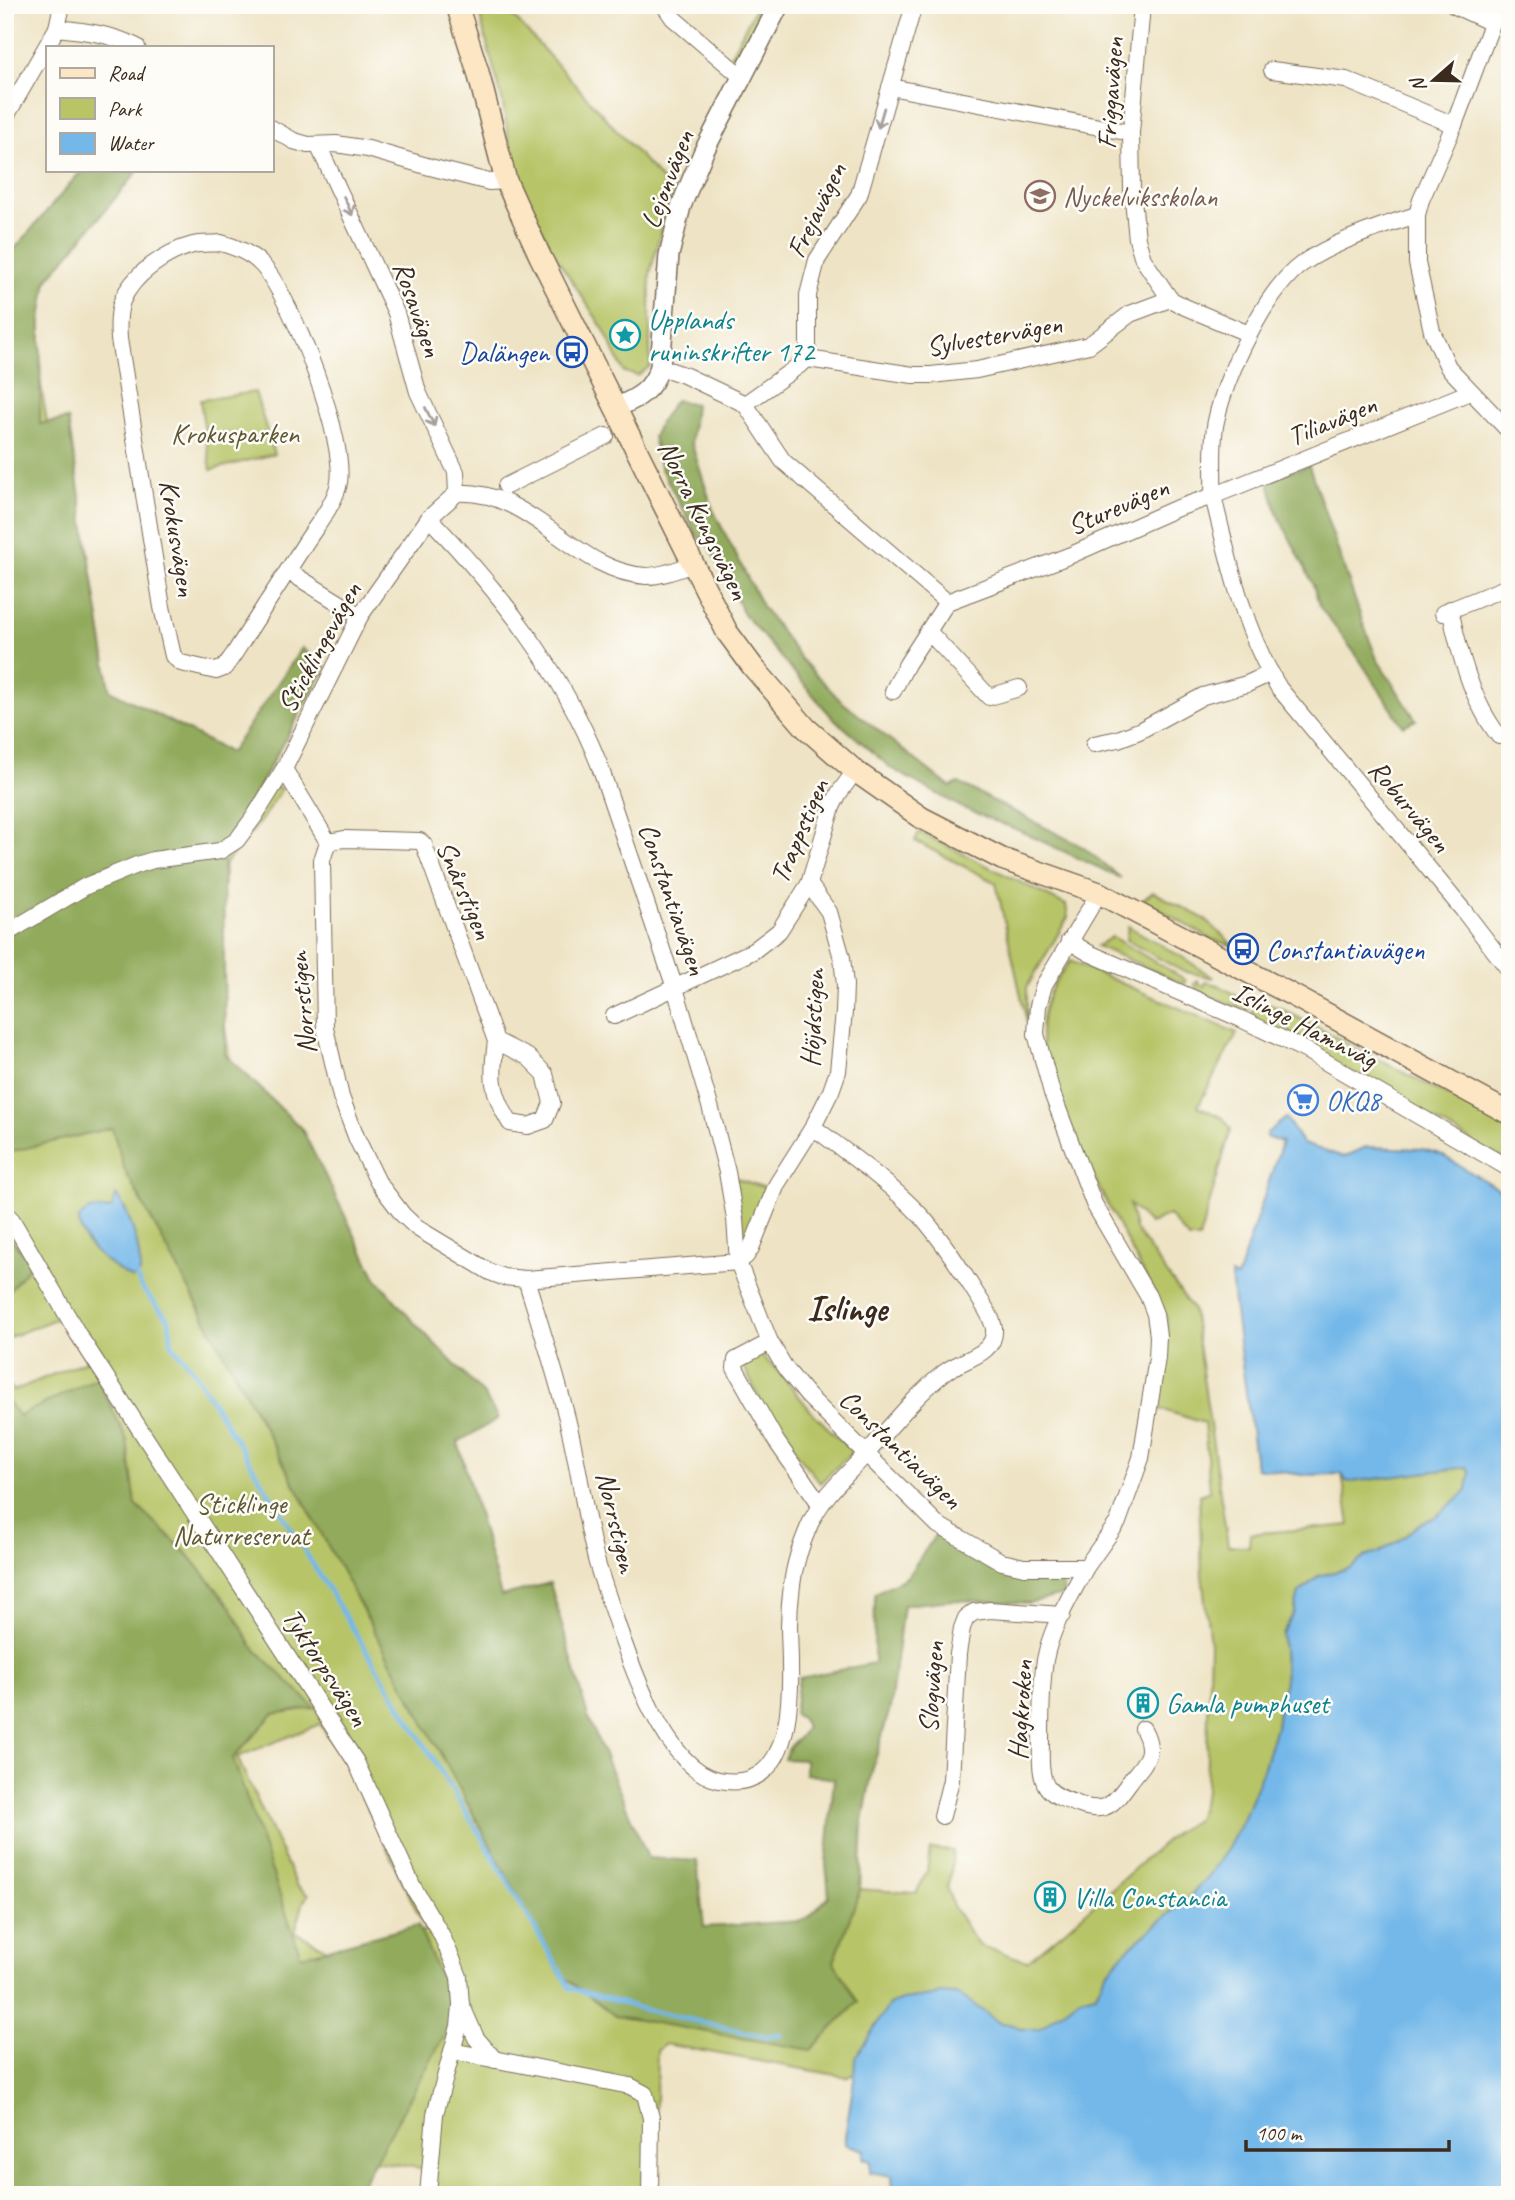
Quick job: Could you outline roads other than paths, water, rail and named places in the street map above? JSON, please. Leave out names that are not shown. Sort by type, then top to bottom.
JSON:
[{"type":"main road","name":"Norra Kungsvägen","points":[[457,5],[478,72],[506,181],[540,256],[727,632],[753,667],[806,728],[855,771],[922,818],[991,853],[1099,893],[1510,1114]]},
{"type":"street","points":[[47,46],[57,28],[62,5]]},
{"type":"street","points":[[664,5],[673,18],[743,78]]},
{"type":"street","name":"Lejonvägen","points":[[617,407],[643,394],[650,387],[660,367],[669,255],[681,206],[704,151],[779,5]]},
{"type":"street","name":"Frejavägen","points":[[808,359],[808,295],[817,260],[859,195],[914,5]]},
{"type":"street","name":"Friggavägen","points":[[1142,5],[1131,133],[1136,239],[1143,259],[1170,299]]},
{"type":"street","points":[[1453,5],[1492,23]]},
{"type":"street","points":[[1499,5],[1454,125],[1421,200],[1417,215],[1417,263],[1432,331],[1448,367],[1510,432]]},
{"type":"street","points":[[57,28],[91,32],[135,46]]},
{"type":"street","points":[[5,118],[46,47]]},
{"type":"street","points":[[1272,70],[1346,80],[1454,125]]},
{"type":"street","points":[[890,87],[1131,133]]},
{"type":"street","points":[[273,129],[294,141],[308,145],[336,144],[368,149],[489,181],[506,181]]},
{"type":"street","name":"Rosavägen","points":[[317,145],[397,313],[418,392],[457,472],[457,493]]},
{"type":"street","name":"Sturevägen","points":[[947,602],[1071,555],[1175,509],[1213,496],[1215,423],[1222,399],[1249,334],[1286,278],[1304,262],[1381,226],[1417,215]]},
{"type":"street","name":"Krokusvägen","points":[[221,243],[237,248],[261,264],[277,286],[312,360],[340,457],[338,488],[288,571],[224,668],[209,670],[181,663],[173,656],[162,607],[118,339],[118,325],[123,299],[136,279],[153,264],[178,250],[196,244],[221,243]]},
{"type":"street","points":[[1170,299],[1249,334]]},
{"type":"street","name":"Sylvestervägen","points":[[808,359],[913,375],[931,376],[977,370],[1089,345],[1130,314],[1170,299]]},
{"type":"street","points":[[745,404],[808,359]]},
{"type":"street","points":[[660,367],[684,375],[745,404],[783,461],[947,602],[893,691]]},
{"type":"street","name":"Tiliavägen","points":[[1213,496],[1470,392]]},
{"type":"street","points":[[506,486],[606,436]]},
{"type":"street","points":[[457,493],[486,494],[514,505],[598,561],[617,569],[647,576],[693,564]]},
{"type":"street","name":"Sticklingevägen","points":[[5,934],[86,887],[137,865],[153,860],[209,854],[230,846],[244,831],[284,769],[360,616],[429,518],[457,493]]},
{"type":"street","name":"Roburvägen","points":[[1213,496],[1243,611],[1279,688],[1463,910],[1510,971]]},
{"type":"street","name":"Constantiavägen","points":[[429,518],[505,603],[575,707],[599,764],[675,988],[727,1172],[735,1219],[738,1262],[770,1342],[785,1368],[807,1395],[938,1525],[1002,1562],[1024,1567],[1086,1567]]},
{"type":"street","points":[[288,571],[360,616]]},
{"type":"street","points":[[1499,736],[1488,722],[1471,682],[1447,611],[1510,586]]},
{"type":"street","points":[[928,631],[989,697],[1019,688]]},
{"type":"street","points":[[1094,744],[1139,731],[1203,696],[1247,684],[1270,673]]},
{"type":"street","points":[[284,769],[328,842]]},
{"type":"street","name":"Trappstigen","points":[[614,1016],[752,951],[779,931],[809,884],[832,807],[855,771]]},
{"type":"street","name":"Snårstigen","points":[[328,842],[344,839],[420,841],[424,845],[496,1041],[491,1071],[497,1102],[510,1123],[528,1126],[545,1120],[552,1103],[545,1074],[528,1057],[496,1041]]},
{"type":"street","name":"Norrstigen","points":[[328,842],[322,860],[324,1028],[341,1097],[357,1139],[378,1182],[403,1215],[417,1228],[489,1272],[503,1277],[526,1279],[565,1408],[596,1560],[628,1659],[663,1731],[682,1756],[698,1771],[715,1779],[730,1781],[764,1772],[781,1745],[790,1689],[789,1627],[792,1581],[809,1526],[820,1504],[907,1406],[947,1370],[988,1349],[994,1340],[993,1324],[955,1260],[922,1217],[880,1179],[813,1128]]},
{"type":"street","name":"Höjdstigen","points":[[738,1262],[751,1248],[777,1184],[813,1128],[838,1071],[845,985],[842,958],[829,912],[809,884]]},
{"type":"street","points":[[1086,1567],[1118,1522],[1141,1458],[1158,1336],[1155,1314],[1148,1296],[1094,1204],[1052,1093],[1036,1034],[1038,1006],[1044,985],[1099,893]]},
{"type":"street","name":"Islinge Hamnväg","points":[[1069,941],[1089,953],[1241,1019],[1307,1051],[1510,1169]]},
{"type":"street","name":"Tyktorpsvägen","points":[[5,1213],[12,1220],[78,1334],[356,1762],[413,1887],[453,1959],[459,1977],[461,2006],[435,2114],[428,2195]]},
{"type":"street","points":[[526,1279],[738,1262]]},
{"type":"street","points":[[770,1342],[736,1360],[735,1368],[776,1441],[820,1504]]},
{"type":"street","name":"Hagkroken","points":[[1086,1567],[1062,1615],[1046,1659],[1041,1709],[1043,1778],[1059,1797],[1097,1810],[1103,1808],[1114,1801],[1147,1760],[1150,1742],[1143,1730]]},
{"type":"street","name":"Slogvägen","points":[[942,1816],[951,1780],[958,1654],[966,1618],[974,1612],[990,1610],[1062,1615]]},
{"type":"street","points":[[461,2006],[476,2038],[495,2060]]},
{"type":"street","points":[[452,2051],[631,2086],[645,2094],[651,2118],[650,2195]]},
{"type":"water","points":[[1286,1118],[1303,1144],[1344,1157],[1366,1147],[1422,1149],[1440,1154],[1510,1196],[1510,2195],[893,2195],[892,2176],[870,2172],[871,2161],[863,2158],[864,2150],[845,2144],[855,2058],[889,2005],[940,1993],[956,1994],[1001,2024],[1039,2029],[1080,1998],[1096,1994],[1105,1974],[1127,1950],[1188,1898],[1208,1877],[1243,1820],[1276,1727],[1285,1681],[1282,1634],[1294,1613],[1299,1593],[1319,1576],[1350,1568],[1365,1557],[1378,1553],[1419,1524],[1435,1517],[1467,1491],[1470,1472],[1467,1467],[1351,1482],[1346,1481],[1342,1474],[1302,1475],[1256,1468],[1231,1275],[1237,1278],[1282,1142],[1266,1137],[1267,1133]]},
{"type":"water","points":[[116,1195],[126,1212],[137,1243],[140,1273],[132,1279],[97,1254],[80,1229],[79,1218],[84,1213],[112,1208]]},
{"type":"waterway","points":[[136,1276],[144,1291],[169,1320],[172,1345],[191,1367],[479,1833],[570,1988],[642,2009],[763,2036],[781,2035]]},
{"type":"place","name":"Nyckelviksskolan","points":[[1040,196]]},
{"type":"place","name":"Upplands runinskrifter 172","points":[[625,335]]},
{"type":"place","name":"Dalängen","points":[[572,352]]},
{"type":"place","name":"Constantiavägen","points":[[1243,949]]},
{"type":"place","name":"OKQ8","points":[[1303,1100]]},
{"type":"place","name":"Gamla pumphuset","points":[[1143,1703]]},
{"type":"place","name":"Villa Constancia","points":[[1050,1897]]},
{"type":"district","name":"Islinge","points":[[847,1308]]},
{"type":"park label","name":"Krokusparken","points":[[235,433]]},
{"type":"park label","name":"Sticklinge Naturreservat","points":[[241,1519]]}]
